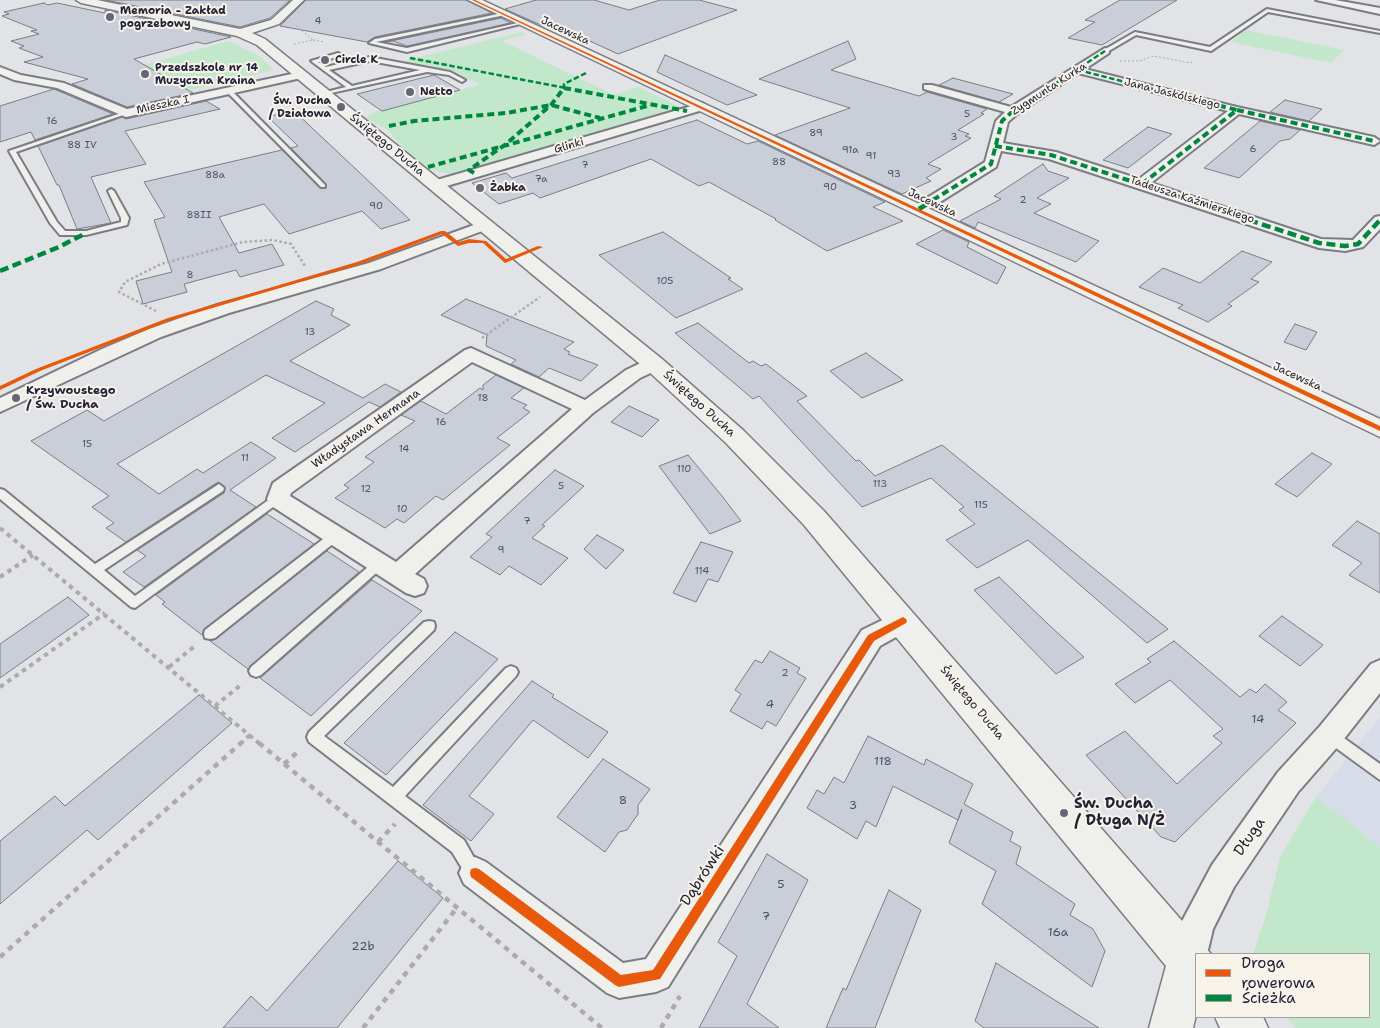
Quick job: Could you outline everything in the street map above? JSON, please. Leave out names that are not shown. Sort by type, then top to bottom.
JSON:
[{"type":"street","name":"Świętego Ducha","points":[[82,0],[240,33],[261,42],[654,364],[735,436],[814,518],[1193,965]]},
{"type":"street","points":[[240,33],[275,22],[299,0]]},
{"type":"street","name":"Jacewska","points":[[472,0],[919,209],[1380,429]]},
{"type":"street","points":[[1320,0],[1380,11]]},
{"type":"street","name":"Zygmunta Kurka","points":[[919,209],[991,164],[1002,121],[1013,111],[1101,54]]},
{"type":"street","name":"Mieszka I","points":[[0,70],[18,78],[60,85],[126,112],[301,75]]},
{"type":"street","name":"Jana Jaskólskiego","points":[[1078,70],[1237,110]]},
{"type":"street","points":[[928,86],[1013,111]]},
{"type":"street","name":"Glinki","points":[[435,185],[702,107]]},
{"type":"street","points":[[1237,110],[1374,141]]},
{"type":"street","name":"Jana Jaskólskiego","points":[[1142,184],[1237,110]]},
{"type":"street","name":"Tadeusza Kaźmierskiego","points":[[995,146],[1051,155],[1320,243],[1345,246],[1358,244],[1380,220]]},
{"type":"street","points":[[0,406],[108,353],[155,334],[223,310],[375,266],[485,225]]},
{"type":"street","points":[[471,354],[586,408]]},
{"type":"street","name":"Władysława Hermana","points":[[278,499],[281,489],[471,354]]},
{"type":"street","points":[[278,499],[406,580],[586,408],[633,374],[654,364]]},
{"type":"street","name":"Dąbrówki","points":[[475,873],[619,981],[656,975],[872,638],[903,621]]},
{"type":"street","name":"Długa","points":[[1171,1028],[1193,965],[1197,925],[1223,876],[1288,782],[1330,736],[1380,672]]},
{"type":"street","points":[[1238,1018],[1246,1028]]},
{"type":"lane","points":[[1257,8],[1380,32]]},
{"type":"lane","points":[[1101,54],[1135,33],[1211,49],[1267,10]]},
{"type":"lane","points":[[504,14],[375,40],[372,43],[407,50],[522,23]]},
{"type":"lane","points":[[351,88],[314,61],[338,55],[352,63]]},
{"type":"lane","points":[[326,69],[370,59],[450,74],[462,80]]},
{"type":"lane","points":[[324,94],[427,70]]},
{"type":"lane","points":[[229,91],[322,186]]},
{"type":"lane","points":[[111,191],[125,218],[124,222],[86,233],[63,233],[54,223],[9,151],[126,112]]},
{"type":"lane","points":[[95,570],[219,488]]},
{"type":"lane","points":[[0,493],[135,603],[278,499]]},
{"type":"lane","points":[[210,634],[335,536]]},
{"type":"lane","points":[[256,671],[379,564]]},
{"type":"lane","points":[[429,626],[314,737],[458,846],[475,873]]},
{"type":"lane","points":[[394,798],[510,672]]},
{"type":"lane","points":[[1330,736],[1380,773]]},
{"type":"path","points":[[294,44],[313,40],[296,25]]},
{"type":"path","points":[[1101,54],[1112,60],[1139,61],[1154,56],[1190,63],[1211,49]]},
{"type":"path","points":[[162,314],[119,292],[125,282],[161,264],[243,242],[273,240],[291,244],[307,269]]},
{"type":"path","points":[[471,354],[474,344],[543,296]]},
{"type":"path","points":[[0,528],[169,666],[456,909],[602,1028]]},
{"type":"path","points":[[0,576],[33,555]]},
{"type":"path","points":[[0,687],[105,614]]},
{"type":"path","points":[[169,666],[210,634]]},
{"type":"path","points":[[216,706],[256,671]]},
{"type":"path","points":[[0,957],[250,735]]},
{"type":"path","points":[[363,1028],[456,909]]},
{"type":"shaded area","points":[[1380,717],[1380,847],[1316,797]]},
{"type":"green space","points":[[1246,30],[1344,50],[1331,63],[1231,42]]},
{"type":"green space","points":[[521,32],[526,35],[502,41],[614,95],[638,87],[680,107],[450,174],[438,172],[416,160],[385,128],[364,118],[380,110],[480,85],[472,80],[468,81],[461,75],[399,62]]},
{"type":"green space","points":[[229,41],[261,57],[273,70],[188,91],[119,104],[76,84]]},
{"type":"green space","points":[[1316,797],[1380,847],[1380,1028],[1296,1028],[1287,1018],[1370,1018],[1370,953],[1253,953],[1266,915],[1280,857]]},
{"type":"building","points":[[106,0],[290,0],[270,18],[240,27]]},
{"type":"building","points":[[306,0],[466,0],[492,13],[375,37],[367,42],[280,26]]},
{"type":"building","points":[[536,0],[594,0],[629,10],[660,0],[699,0],[737,10],[618,54],[553,24],[543,26],[505,9]]},
{"type":"building","points":[[1120,0],[1177,0],[1102,45],[1068,38],[1095,22],[1085,20]]},
{"type":"building","points":[[44,3],[48,5],[57,3],[105,13],[105,10],[231,37],[205,44],[197,42],[134,59],[193,93],[127,107],[72,84],[88,79],[24,62],[43,57],[19,48],[24,46],[11,41],[39,34],[31,31],[37,30],[2,16],[9,14],[4,12]]},
{"type":"building","points":[[501,18],[511,23],[407,46],[393,41],[386,42]]},
{"type":"building","points":[[848,41],[856,59],[831,70],[919,96],[927,92],[987,109],[981,113],[984,114],[958,130],[969,134],[965,136],[971,138],[928,164],[941,169],[926,178],[931,181],[902,194],[775,135],[850,108],[759,79]]},
{"type":"building","points":[[665,55],[757,95],[727,105],[657,72]]},
{"type":"building","name":"Netto","points":[[434,75],[460,90],[382,111],[357,94]]},
{"type":"building","points":[[953,78],[1013,94],[999,102],[939,85]]},
{"type":"building","points":[[54,89],[113,114],[35,140],[31,132],[0,142],[0,106]]},
{"type":"building","points":[[1285,100],[1322,109],[1309,121],[1270,112]]},
{"type":"building","points":[[206,101],[220,109],[125,131],[146,164],[91,177],[111,223],[77,229],[59,185],[57,185],[38,146],[122,117],[126,119]]},
{"type":"building","points":[[293,110],[410,220],[381,229],[362,211],[289,234],[264,204],[219,217],[239,253],[272,244],[284,265],[240,277],[236,270],[184,284],[187,292],[143,304],[136,281],[172,272],[154,220],[165,217],[144,182],[282,150],[320,188],[326,188],[326,184],[291,148],[298,146],[268,117]]},
{"type":"building","points":[[697,120],[747,144],[758,141],[885,202],[873,207],[903,221],[827,251],[776,219],[709,182],[699,186],[651,159],[540,198],[533,193],[499,204],[472,183],[506,173],[512,178]]},
{"type":"building","points":[[1260,121],[1300,130],[1290,139],[1280,141],[1239,178],[1204,168]]},
{"type":"building","points":[[1148,127],[1172,134],[1128,168],[1103,160]]},
{"type":"building","points":[[1043,164],[1048,171],[1069,178],[1037,198],[1051,204],[1034,213],[1099,241],[1076,262],[978,222],[975,228],[960,221],[1001,199],[994,196]]},
{"type":"building","points":[[943,230],[969,242],[967,247],[1006,267],[997,284],[916,244]]},
{"type":"building","points":[[663,232],[731,278],[728,279],[743,289],[676,318],[599,255]]},
{"type":"building","points":[[1242,251],[1272,262],[1251,279],[1259,282],[1228,304],[1232,306],[1208,322],[1178,308],[1183,305],[1139,287],[1163,268],[1200,283]]},
{"type":"building","points":[[466,299],[574,342],[564,349],[570,352],[568,354],[598,365],[581,381],[549,368],[539,377],[511,364],[516,360],[486,346],[487,335],[441,315]]},
{"type":"building","points":[[316,301],[334,309],[331,315],[350,325],[290,361],[363,398],[385,384],[401,392],[380,407],[369,402],[295,452],[272,438],[325,403],[266,375],[117,464],[159,494],[197,469],[203,473],[251,442],[276,458],[230,490],[256,507],[144,587],[123,572],[146,556],[137,550],[224,493],[225,487],[218,482],[126,542],[106,528],[114,523],[92,507],[109,496],[31,441],[87,410],[104,421]]},
{"type":"building","points":[[698,323],[749,363],[753,361],[761,366],[766,364],[807,396],[797,401],[856,461],[859,460],[875,476],[942,445],[1168,629],[1147,643],[1028,540],[977,568],[946,540],[975,524],[959,510],[964,507],[931,478],[862,507],[759,396],[753,399],[675,333]]},
{"type":"building","points":[[1295,324],[1317,332],[1306,350],[1284,342]]},
{"type":"building","points":[[866,353],[903,380],[862,398],[830,371]]},
{"type":"building","points":[[496,375],[524,388],[511,398],[527,405],[523,408],[530,412],[497,438],[510,445],[443,500],[436,496],[404,523],[397,519],[385,528],[335,498],[349,488],[344,485],[374,462],[365,457],[415,421],[401,415],[421,401],[446,414],[480,388],[483,390],[483,385]]},
{"type":"building","points":[[629,406],[659,420],[642,437],[611,422]]},
{"type":"building","points":[[1312,453],[1332,464],[1297,497],[1275,484]]},
{"type":"building","points":[[688,455],[741,521],[710,534],[659,466]]},
{"type":"building","points":[[555,470],[584,486],[542,525],[545,526],[532,538],[568,558],[541,585],[509,566],[500,575],[470,557],[492,537],[486,534]]},
{"type":"building","points":[[267,514],[314,544],[204,629],[202,635],[162,604],[165,602],[156,595]]},
{"type":"building","points":[[1357,521],[1380,534],[1380,593],[1349,575],[1362,563],[1332,545]]},
{"type":"building","points":[[597,535],[624,550],[606,569],[584,549]]},
{"type":"building","points":[[701,542],[733,552],[718,582],[708,579],[696,602],[673,593]]},
{"type":"building","points":[[327,551],[359,572],[248,669],[210,641],[216,639]]},
{"type":"building","points":[[999,577],[1084,657],[1056,674],[974,590]]},
{"type":"building","points":[[372,580],[422,611],[311,716],[260,678]]},
{"type":"building","points":[[68,597],[89,615],[0,678],[0,644]]},
{"type":"building","points":[[1282,616],[1323,645],[1300,666],[1259,636]]},
{"type":"building","points":[[455,632],[498,659],[386,775],[344,743]]},
{"type":"building","points":[[1174,641],[1240,697],[1250,689],[1256,693],[1265,684],[1287,702],[1278,710],[1296,723],[1175,842],[1161,837],[1086,755],[1125,731],[1177,784],[1222,743],[1213,736],[1223,729],[1170,680],[1135,703],[1115,684],[1151,662],[1147,659]]},
{"type":"building","points":[[770,651],[800,668],[797,673],[806,678],[776,726],[767,721],[762,729],[730,711],[741,694],[735,690],[755,660],[762,663]]},
{"type":"building","points":[[532,681],[554,695],[552,697],[608,732],[588,758],[533,720],[469,796],[494,814],[471,841],[423,805]]},
{"type":"building","points":[[199,695],[232,723],[98,840],[87,830],[0,904],[0,841],[55,796],[65,806]]},
{"type":"building","points":[[868,736],[924,765],[926,759],[973,784],[964,804],[1013,832],[1010,841],[1021,847],[1016,864],[1075,904],[1070,915],[1093,929],[1105,951],[1092,987],[982,904],[996,871],[949,843],[958,820],[893,786],[876,827],[866,821],[857,839],[807,808],[817,790],[824,794],[834,777],[844,783]]},
{"type":"building","points":[[603,759],[650,789],[638,805],[638,814],[627,830],[619,832],[605,852],[557,817]]},
{"type":"building","points":[[767,854],[808,880],[747,1004],[779,1028],[699,1028],[737,956],[718,942]]},
{"type":"building","points":[[398,861],[443,898],[337,1028],[223,1028],[251,996],[267,1011]]},
{"type":"building","points":[[889,890],[921,910],[875,1028],[826,1028],[843,988],[846,990]]},
{"type":"building","points":[[996,963],[1099,1028],[984,1028],[975,1021]]},
{"type":"marked path","points":[[919,209],[991,164],[1002,121],[1013,111],[1105,51]]},
{"type":"marked path","points":[[410,58],[687,111]]},
{"type":"marked path","points":[[1078,70],[1237,110],[1142,184]]},
{"type":"marked path","points":[[474,173],[469,170],[506,144],[551,105],[564,89],[564,84],[586,73]]},
{"type":"marked path","points":[[389,126],[414,121],[506,113],[551,105],[600,118]]},
{"type":"marked path","points":[[428,167],[647,106]]},
{"type":"marked path","points":[[1237,110],[1374,141]]},
{"type":"marked path","points":[[995,146],[1051,155],[1319,243],[1345,246],[1358,244],[1380,220]]},
{"type":"marked path","points":[[0,271],[59,247],[86,233]]},
{"type":"cycle path","points":[[473,0],[1380,429]]},
{"type":"cycle path","points":[[0,388],[38,370],[170,319],[359,263],[443,232],[458,244],[469,241],[484,242],[505,261],[540,247]]},
{"type":"cycle path","points":[[475,873],[619,981],[656,975],[871,638],[903,621]]},
{"type":"place","name":"Memoria - Zakład pogrzebowy","points":[[110,17]]},
{"type":"place","name":"Circle K","points":[[325,60]]},
{"type":"place","name":"Przedszkole nr 14 Muzyczna Kraina","points":[[145,74]]},
{"type":"place","name":"Netto","points":[[410,92]]},
{"type":"place","name":"Św. Ducha / Działowa","points":[[341,107]]},
{"type":"place","name":"Żabka","points":[[480,188]]},
{"type":"place","name":"Krzywoustego / Św. Ducha","points":[[16,398]]},
{"type":"place","name":"Św. Ducha / Długa N/Ż","points":[[1064,813]]}]
